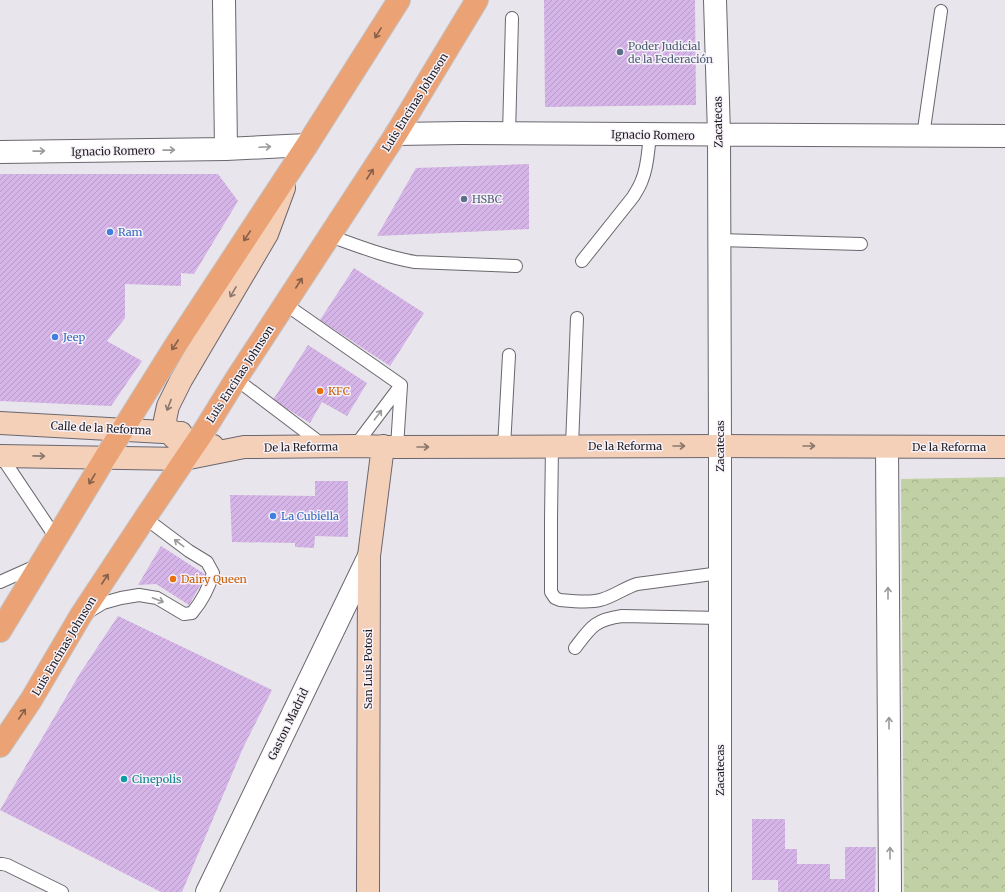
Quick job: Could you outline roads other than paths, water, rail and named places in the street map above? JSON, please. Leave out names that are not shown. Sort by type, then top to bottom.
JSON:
[{"type":"main road","points":[[0,631],[6,612],[39,565],[175,346],[292,169],[399,0]]},
{"type":"main road","name":"Luis Encinas Johnson","points":[[1,741],[31,700],[81,615],[194,446],[396,134],[477,0]]},
{"type":"main road","points":[[194,446],[178,441],[168,432],[165,420],[168,406],[180,380],[267,234],[292,169]]},
{"type":"main road","name":"Calle de la Reforma","points":[[0,422],[168,432]]},
{"type":"main road","points":[[1,456],[105,458],[194,446]]},
{"type":"main road","name":"De la Reforma","points":[[194,446],[1005,447]]},
{"type":"main road","name":"De la Reforma","points":[[194,446],[244,447]]},
{"type":"main road","name":"San Luis Potosi","points":[[368,892],[369,556],[390,446]]},
{"type":"street","points":[[224,0],[226,150]]},
{"type":"street","name":"Zacatecas","points":[[715,0],[719,135],[720,892]]},
{"type":"street","name":"Ignacio Romero","points":[[396,134],[461,133],[1005,136]]},
{"type":"street","name":"Ignacio Romero","points":[[0,152],[226,150],[307,145]]},
{"type":"street","points":[[887,446],[890,892]]},
{"type":"street","name":"Gaston Madrid","points":[[207,892],[369,556]]},
{"type":"lane","points":[[923,136],[941,11]]},
{"type":"lane","points":[[508,134],[512,18]]},
{"type":"lane","points":[[582,261],[638,189],[645,172],[650,135]]},
{"type":"lane","points":[[330,236],[385,255],[408,261],[516,266]]},
{"type":"lane","points":[[719,240],[861,244]]},
{"type":"lane","points":[[285,304],[401,385]]},
{"type":"lane","points":[[577,318],[562,446],[551,520],[551,592],[555,598],[560,600],[598,601],[627,587],[637,584],[720,573]]},
{"type":"lane","points":[[504,447],[509,355]]},
{"type":"lane","points":[[236,379],[324,446]]},
{"type":"lane","points":[[355,446],[401,385]]},
{"type":"lane","points":[[390,446],[401,385]]},
{"type":"lane","points":[[1,456],[56,538]]},
{"type":"lane","points":[[81,615],[103,603],[139,595],[157,598],[184,614],[192,613],[198,605],[210,583],[213,573],[207,562],[189,551],[145,518]]},
{"type":"lane","points":[[0,582],[39,565]]},
{"type":"lane","points":[[575,648],[595,624],[604,619],[622,616],[720,618]]},
{"type":"lane","points":[[0,864],[6,865],[62,892]]},
{"type":"place","name":"Poder Judicial de la Federación","points":[[620,52]]},
{"type":"place","name":"HSBC","points":[[464,199]]},
{"type":"place","name":"Ram","points":[[110,232]]},
{"type":"place","name":"Jeep","points":[[55,337]]},
{"type":"place","name":"KFC","points":[[320,391]]},
{"type":"place","name":"La Cubiella","points":[[273,516]]},
{"type":"place","name":"Dairy Queen","points":[[173,579]]},
{"type":"place","name":"Cinepolis","points":[[124,779]]}]
